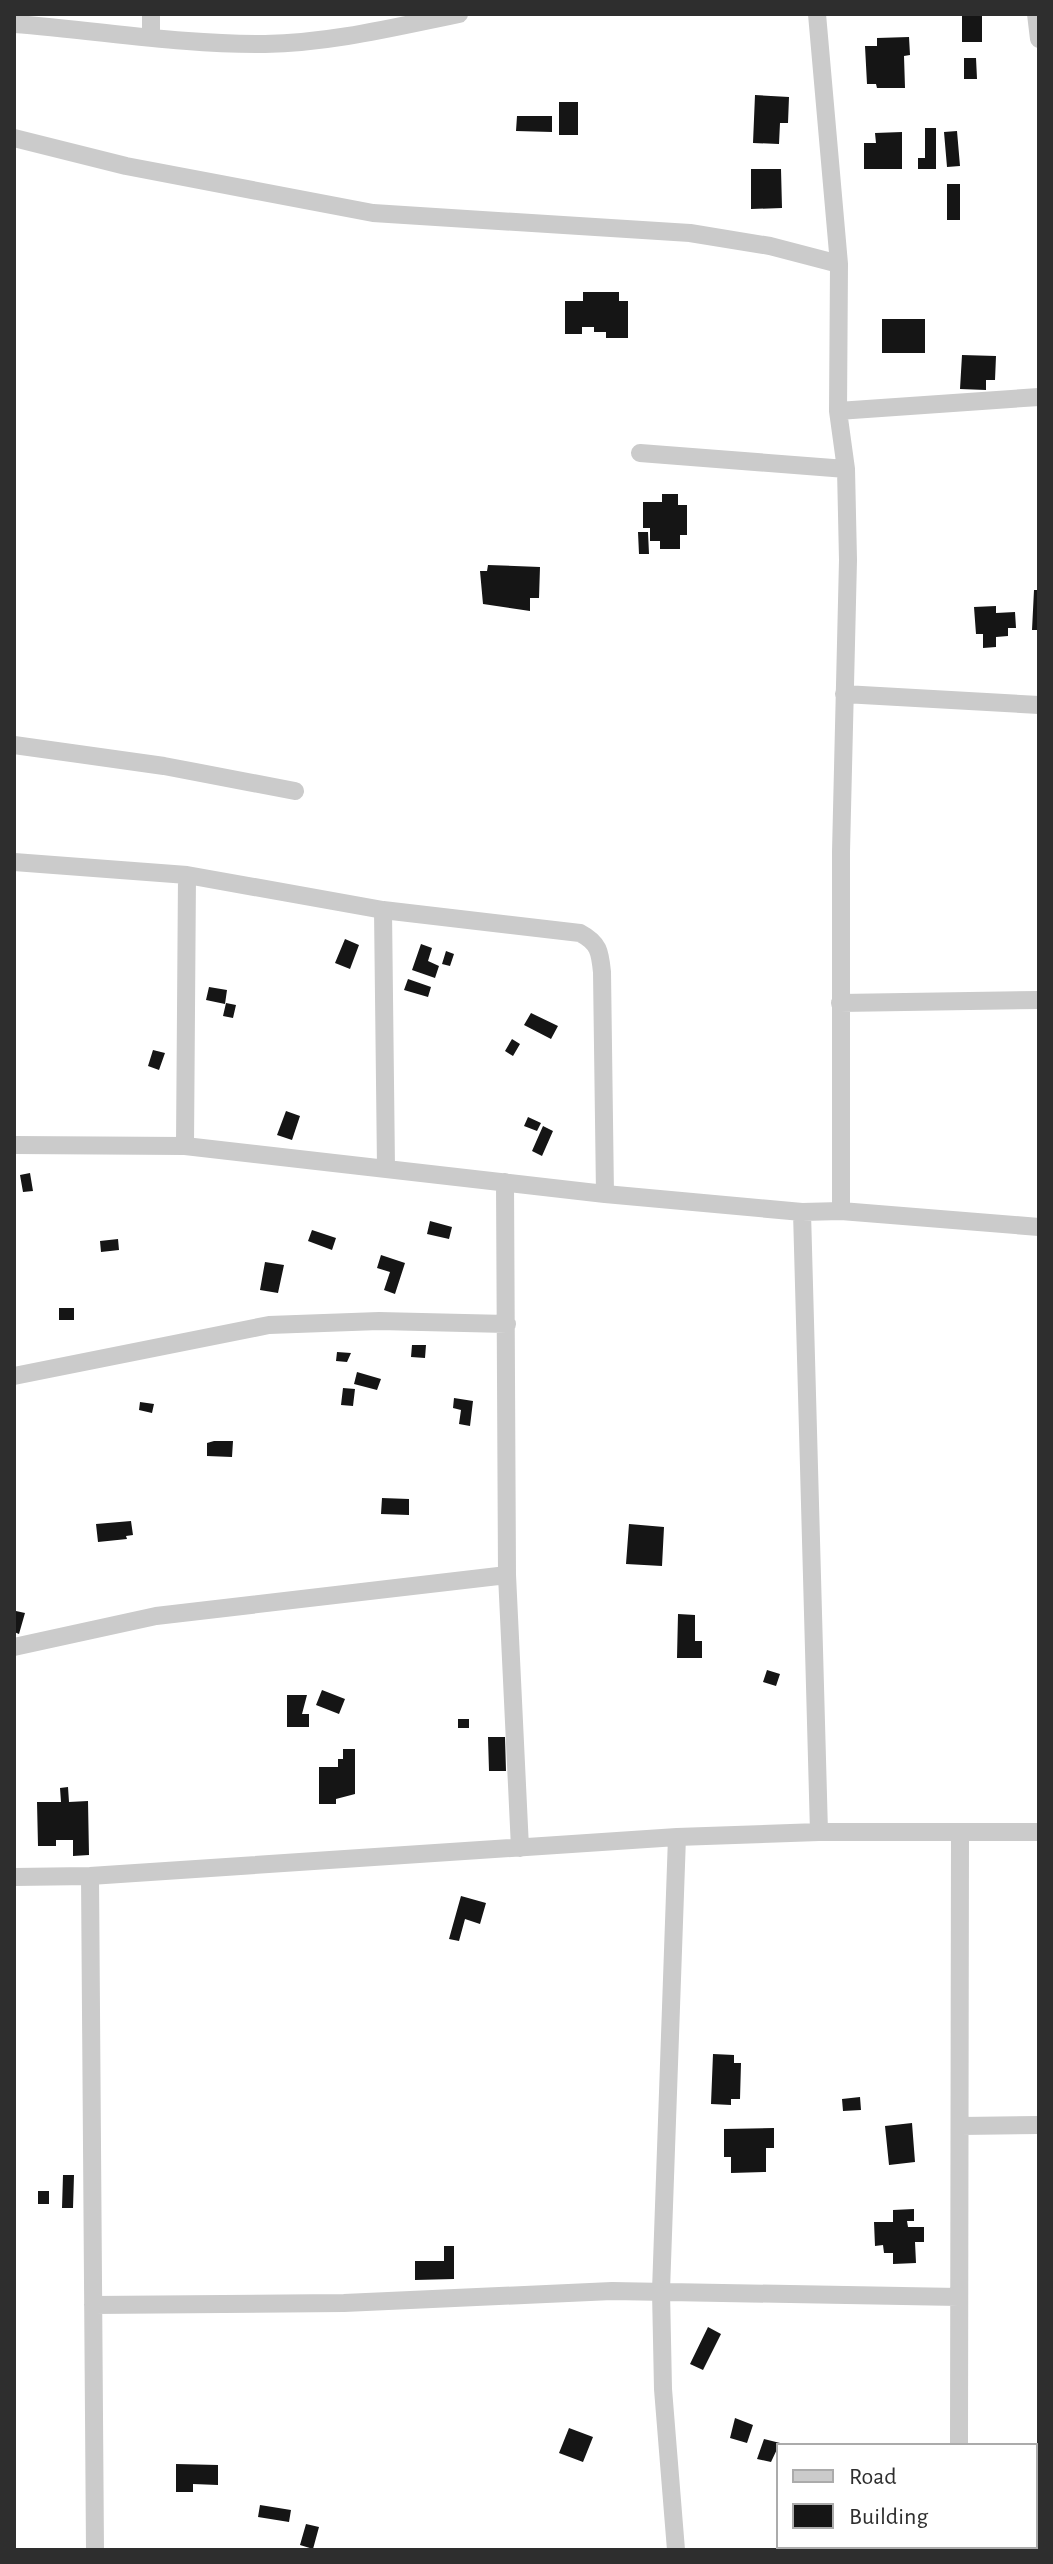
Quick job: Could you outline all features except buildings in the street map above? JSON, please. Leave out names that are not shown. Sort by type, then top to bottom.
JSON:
[{"type":"street","points":[[151,14],[151,37]]},
{"type":"street","points":[[14,24],[268,44],[346,37],[459,14]]},
{"type":"street","points":[[817,14],[839,264],[838,411],[846,469],[840,1003],[841,1211]]},
{"type":"street","points":[[1036,14],[1039,39]]},
{"type":"street","points":[[14,138],[126,166],[373,213],[690,233],[770,246],[839,264]]},
{"type":"street","points":[[838,411],[1039,397]]},
{"type":"street","points":[[640,453],[846,469]]},
{"type":"street","points":[[844,694],[1039,705]]},
{"type":"street","points":[[14,745],[164,766],[295,791]]},
{"type":"street","points":[[14,862],[187,875],[383,910],[580,933],[600,949],[605,1194]]},
{"type":"street","points":[[185,1146],[187,875]]},
{"type":"street","points":[[383,910],[386,1168]]},
{"type":"street","points":[[840,1003],[1039,1000]]},
{"type":"street","points":[[14,1145],[185,1146],[605,1194],[802,1212],[841,1211],[1039,1227]]},
{"type":"street","points":[[505,1182],[507,1575],[520,1848]]},
{"type":"street","points":[[802,1212],[819,1832]]},
{"type":"street","points":[[14,1376],[269,1325],[379,1321],[507,1324]]},
{"type":"street","points":[[14,1647],[156,1616],[507,1575]]},
{"type":"street","points":[[14,1877],[90,1876],[677,1837],[819,1832],[1039,1832]]},
{"type":"street","points":[[959,2444],[960,1832]]},
{"type":"street","points":[[676,2550],[663,2389],[661,2291],[677,1837]]},
{"type":"street","points":[[90,1876],[95,2550]]},
{"type":"street","points":[[961,2126],[1039,2125]]},
{"type":"street","points":[[93,2305],[344,2303],[661,2291],[959,2297]]}]
